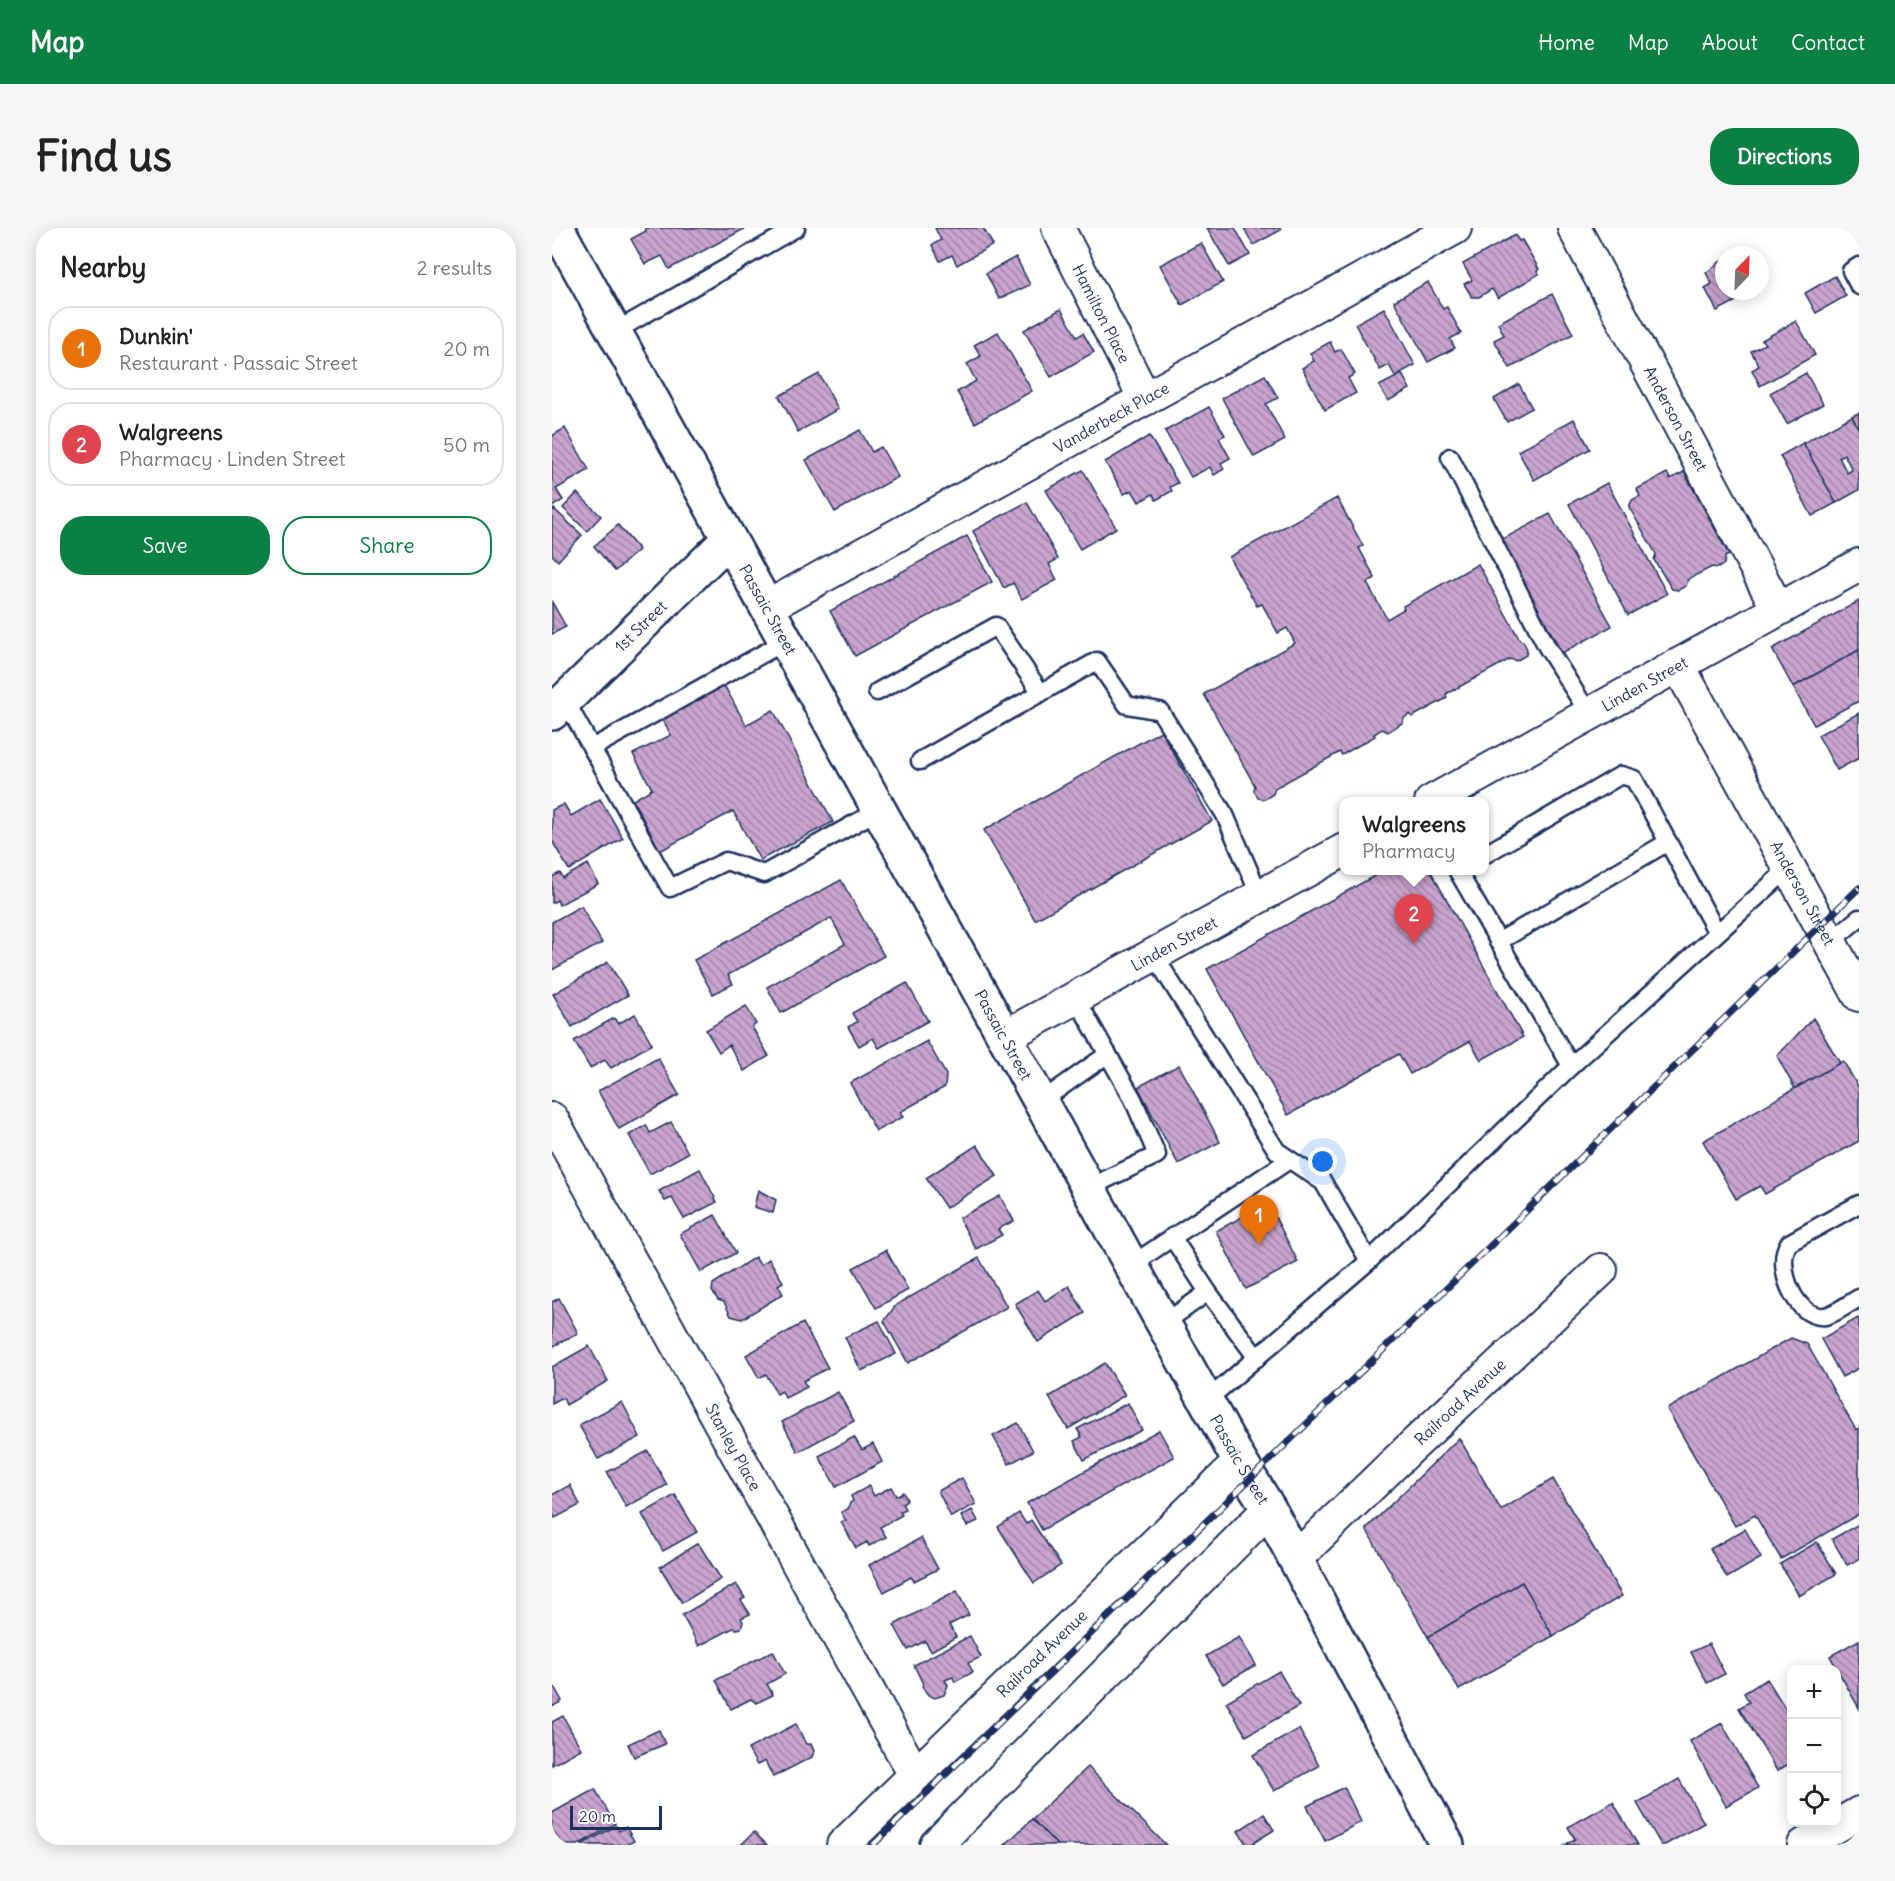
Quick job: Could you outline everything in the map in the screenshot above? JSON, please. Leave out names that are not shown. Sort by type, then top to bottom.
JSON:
[{"type":"main road","name":"Passaic Street","points":[[564,230],[614,332],[1163,1324],[1269,1509],[1447,1845]]},
{"type":"main road","name":"1st Street","points":[[559,707],[729,539]]},
{"type":"street","name":"Hamilton Place","points":[[1058,228],[1145,399]]},
{"type":"street","name":"Vanderbeck Place","points":[[767,607],[1455,228]]},
{"type":"street","name":"Anderson Street","points":[[1574,228],[1778,609]]},
{"type":"street","name":"Linden Street","points":[[1438,797],[1859,565]]},
{"type":"street","name":"Anderson Street","points":[[1678,664],[1859,995]]},
{"type":"street","name":"Linden Street","points":[[1004,1037],[1339,853]]},
{"type":"street","name":"Stanley Place","points":[[552,1119],[915,1775]]},
{"type":"street","name":"Railroad Avenue","points":[[1295,1558],[1601,1270]]},
{"type":"street","name":"Railroad Avenue","points":[[843,1845],[1240,1462]]},
{"type":"street","points":[[936,1845],[1269,1509]]},
{"type":"street","points":[[1804,1845],[1859,1813]]},
{"type":"lane","points":[[614,332],[796,228]]},
{"type":"lane","points":[[1859,266],[1851,271],[1859,286]]},
{"type":"lane","points":[[1450,457],[1548,646],[1589,714]]},
{"type":"lane","points":[[877,692],[996,626],[1041,693]]},
{"type":"lane","points":[[592,748],[786,641]]},
{"type":"lane","points":[[920,761],[1097,661],[1127,705],[1160,711],[1225,815],[1260,896]]},
{"type":"lane","points":[[559,707],[592,748],[670,888],[726,861],[764,874],[879,810]]},
{"type":"lane","points":[[1489,853],[1622,775],[1634,779],[1718,933]]},
{"type":"lane","points":[[1498,942],[1668,843]]},
{"type":"lane","points":[[1206,1401],[1369,1261],[1571,1066],[1789,868]]},
{"type":"lane","points":[[1460,875],[1571,1066]]},
{"type":"lane","points":[[1830,942],[1859,918]]},
{"type":"lane","points":[[1154,955],[1277,1151],[1323,1182],[1369,1261]]},
{"type":"lane","points":[[1076,998],[1133,1099],[1157,1155],[1088,1188]]},
{"type":"lane","points":[[1040,1102],[1108,1054]]},
{"type":"lane","points":[[1131,1265],[1289,1160]]},
{"type":"lane","points":[[1859,1204],[1789,1243],[1783,1257],[1786,1278],[1802,1308],[1815,1315],[1826,1316],[1859,1298]]},
{"type":"lane","points":[[1172,1237],[1208,1292],[1257,1358]]},
{"type":"lane","points":[[1163,1324],[1208,1292]]},
{"type":"building","points":[[645,228],[746,228],[669,269],[662,256],[645,264],[631,239],[646,231]]},
{"type":"building","points":[[935,228],[983,228],[993,245],[957,265],[952,255],[940,261],[932,245],[941,240]]},
{"type":"building","points":[[1207,228],[1235,228],[1250,255],[1229,266]]},
{"type":"building","points":[[1244,228],[1280,228],[1281,230],[1253,245]]},
{"type":"building","points":[[1515,235],[1519,241],[1522,240],[1539,269],[1537,271],[1539,274],[1498,298],[1492,289],[1479,297],[1472,297],[1464,284],[1472,280],[1463,264]]},
{"type":"building","points":[[1201,243],[1223,282],[1182,305],[1160,265]]},
{"type":"building","points":[[1016,257],[1030,285],[999,299],[986,273]]},
{"type":"building","points":[[1715,266],[1715,300],[1738,300],[1717,311],[1705,288],[1712,284],[1706,273]]},
{"type":"building","points":[[1835,276],[1846,296],[1816,313],[1805,293]]},
{"type":"building","points":[[1428,282],[1443,309],[1447,307],[1461,333],[1450,339],[1455,348],[1428,362],[1394,301]]},
{"type":"building","points":[[1552,294],[1573,334],[1510,368],[1494,340],[1504,335],[1498,323]]},
{"type":"building","points":[[1384,308],[1415,365],[1395,376],[1389,365],[1380,370],[1355,324]]},
{"type":"building","points":[[1061,309],[1077,337],[1083,333],[1094,352],[1051,377],[1024,330]]},
{"type":"building","points":[[1796,321],[1815,355],[1760,386],[1752,370],[1759,366],[1751,351],[1765,344],[1762,340]]},
{"type":"building","points":[[998,332],[1032,391],[975,423],[957,392],[976,381],[967,364],[981,356],[974,345]]},
{"type":"building","points":[[1330,342],[1335,352],[1341,349],[1355,374],[1348,378],[1356,393],[1325,410],[1302,368],[1314,361],[1310,353]]},
{"type":"building","points":[[1806,373],[1823,404],[1787,424],[1770,393]]},
{"type":"building","points":[[819,374],[838,409],[798,432],[779,396]]},
{"type":"building","points":[[1402,374],[1410,389],[1388,401],[1379,386]]},
{"type":"building","points":[[1265,375],[1278,398],[1266,404],[1285,440],[1254,457],[1222,398]]},
{"type":"building","points":[[1519,384],[1532,408],[1507,422],[1494,399]]},
{"type":"building","points":[[1209,407],[1225,435],[1219,438],[1230,458],[1221,463],[1224,469],[1214,475],[1210,467],[1191,477],[1165,431]]},
{"type":"building","points":[[1859,413],[1859,430],[1852,416]]},
{"type":"building","points":[[1852,416],[1859,430],[1859,490],[1836,503],[1803,443]],"holes":[[[1844,454],[1852,470],[1847,473],[1839,457]]]},
{"type":"building","points":[[1574,419],[1590,449],[1534,480],[1518,451]]},
{"type":"building","points":[[565,428],[589,470],[556,489],[563,500],[552,507],[552,436]]},
{"type":"building","points":[[860,430],[872,452],[881,447],[898,477],[835,512],[806,460]]},
{"type":"building","points":[[1149,436],[1178,483],[1170,487],[1172,491],[1156,500],[1153,494],[1139,502],[1132,490],[1124,494],[1105,462]]},
{"type":"building","points":[[1803,443],[1836,503],[1812,516],[1780,456]]},
{"type":"building","points":[[1083,470],[1116,528],[1080,549],[1046,490]]},
{"type":"building","points":[[1684,472],[1729,555],[1725,557],[1724,564],[1718,568],[1712,567],[1688,579],[1686,586],[1678,590],[1672,589],[1654,560],[1656,554],[1629,507],[1632,500],[1640,496],[1637,489],[1667,473],[1670,479]]},
{"type":"building","points":[[1607,483],[1667,594],[1628,615],[1569,504]]},
{"type":"building","points":[[577,493],[601,516],[587,531],[563,508]]},
{"type":"building","points":[[1337,498],[1363,546],[1359,548],[1375,578],[1367,583],[1387,619],[1404,609],[1403,606],[1478,564],[1520,640],[1523,641],[1527,649],[1526,655],[1516,661],[1510,659],[1446,694],[1447,698],[1412,717],[1410,714],[1404,718],[1402,723],[1388,732],[1382,729],[1374,734],[1375,736],[1342,755],[1340,752],[1275,788],[1273,794],[1265,799],[1258,798],[1254,790],[1255,786],[1204,694],[1295,643],[1287,628],[1278,633],[1262,604],[1257,606],[1229,557]]},
{"type":"building","points":[[1027,502],[1058,559],[1049,564],[1057,580],[1022,599],[1013,583],[1004,588],[973,531]]},
{"type":"building","points":[[554,509],[582,535],[558,561],[552,555],[552,512]]},
{"type":"building","points":[[1550,514],[1612,626],[1562,653],[1501,540]]},
{"type":"building","points":[[618,525],[639,550],[615,571],[594,546]]},
{"type":"building","points":[[967,536],[992,582],[855,656],[830,611]]},
{"type":"building","points":[[1859,601],[1859,650],[1793,687],[1772,649]]},
{"type":"building","points":[[552,602],[566,627],[552,634]]},
{"type":"building","points":[[1859,650],[1859,701],[1814,725],[1793,687]]},
{"type":"building","points":[[724,685],[746,725],[773,710],[833,822],[760,860],[733,811],[660,851],[633,800],[652,789],[633,754],[671,735],[662,718]]},
{"type":"building","points":[[1859,713],[1859,758],[1837,770],[1818,735]]},
{"type":"building","points":[[1161,731],[1212,821],[1035,920],[984,830]]},
{"type":"building","points":[[600,799],[623,838],[569,870],[552,841],[552,810],[564,804],[571,816]]},
{"type":"building","points":[[588,864],[598,884],[559,905],[557,900],[552,903],[552,877],[560,873],[563,878]]},
{"type":"building","points":[[1376,875],[1433,875],[1523,1037],[1481,1060],[1470,1041],[1410,1074],[1399,1054],[1288,1115],[1207,969]]},
{"type":"building","points":[[841,880],[884,956],[781,1013],[767,987],[845,944],[831,918],[728,975],[733,984],[713,994],[694,960]]},
{"type":"building","points":[[581,906],[602,943],[552,970],[552,922]]},
{"type":"building","points":[[608,962],[628,995],[572,1027],[553,994]]},
{"type":"building","points":[[907,983],[928,1021],[879,1048],[873,1038],[859,1046],[848,1027],[857,1022],[852,1013]]},
{"type":"building","points":[[746,1006],[756,1024],[752,1027],[769,1056],[744,1071],[729,1045],[719,1052],[706,1030]]},
{"type":"building","points":[[635,1014],[652,1044],[611,1068],[605,1060],[590,1068],[574,1041],[614,1018],[618,1024]]},
{"type":"building","points":[[1813,1018],[1840,1063],[1795,1089],[1777,1056]]},
{"type":"building","points":[[927,1041],[946,1075],[945,1087],[900,1112],[903,1117],[876,1131],[850,1083]]},
{"type":"building","points":[[658,1058],[679,1095],[619,1129],[598,1091]]},
{"type":"building","points":[[1843,1061],[1859,1088],[1859,1141],[1765,1194],[1760,1186],[1736,1199],[1703,1141]]},
{"type":"building","points":[[1179,1065],[1220,1142],[1178,1164],[1138,1087]]},
{"type":"building","points":[[671,1122],[688,1153],[650,1174],[629,1135],[646,1125],[650,1133]]},
{"type":"building","points":[[977,1145],[997,1176],[946,1208],[926,1178]]},
{"type":"building","points":[[700,1169],[717,1202],[684,1219],[672,1198],[665,1201],[659,1191]]},
{"type":"building","points":[[758,1190],[776,1200],[773,1213],[754,1207]]},
{"type":"building","points":[[1000,1196],[1014,1221],[998,1229],[1002,1235],[976,1249],[959,1218]]},
{"type":"building","points":[[1268,1203],[1298,1262],[1246,1289],[1216,1231]]},
{"type":"building","points":[[715,1215],[736,1253],[701,1272],[680,1234]]},
{"type":"building","points":[[886,1250],[908,1290],[876,1308],[853,1268]]},
{"type":"building","points":[[755,1257],[760,1265],[769,1259],[783,1282],[778,1285],[783,1294],[742,1319],[731,1316],[724,1302],[718,1300],[712,1291],[713,1284]]},
{"type":"building","points":[[979,1258],[1007,1307],[908,1363],[884,1321],[896,1305]]},
{"type":"building","points":[[1069,1286],[1085,1313],[1038,1342],[1015,1304],[1038,1290],[1045,1301]]},
{"type":"building","points":[[559,1298],[578,1333],[552,1347],[552,1302]]},
{"type":"building","points":[[1858,1318],[1859,1368],[1842,1377],[1821,1339]]},
{"type":"building","points":[[879,1321],[896,1354],[861,1371],[845,1337]]},
{"type":"building","points":[[803,1323],[828,1368],[803,1381],[807,1387],[785,1398],[782,1391],[777,1394],[766,1374],[759,1378],[746,1355]]},
{"type":"building","points":[[1791,1338],[1807,1344],[1856,1430],[1859,1428],[1859,1514],[1781,1559],[1755,1515],[1735,1526],[1667,1409]]},
{"type":"building","points":[[589,1346],[608,1381],[566,1405],[563,1398],[552,1404],[552,1367]]},
{"type":"building","points":[[1105,1363],[1125,1395],[1068,1429],[1049,1397]]},
{"type":"building","points":[[838,1392],[854,1421],[798,1452],[782,1422]]},
{"type":"building","points":[[622,1402],[640,1437],[598,1459],[579,1425]]},
{"type":"building","points":[[1128,1403],[1142,1430],[1084,1460],[1074,1441],[1082,1437],[1077,1429]]},
{"type":"building","points":[[1018,1423],[1033,1451],[1009,1464],[993,1436]]},
{"type":"building","points":[[1159,1430],[1174,1457],[1042,1530],[1027,1503]]},
{"type":"building","points":[[854,1437],[862,1450],[873,1444],[882,1462],[836,1487],[819,1456]]},
{"type":"building","points":[[1459,1438],[1501,1510],[1553,1479],[1622,1596],[1553,1636],[1522,1582],[1428,1637],[1366,1529]]},
{"type":"building","points":[[648,1451],[667,1485],[626,1507],[607,1472]]},
{"type":"building","points":[[962,1478],[976,1504],[951,1517],[938,1491]]},
{"type":"building","points":[[570,1485],[580,1505],[555,1518],[552,1512],[552,1495]]},
{"type":"building","points":[[869,1486],[874,1496],[891,1487],[896,1496],[903,1492],[907,1500],[902,1503],[905,1509],[900,1512],[902,1515],[880,1527],[886,1537],[869,1546],[867,1542],[856,1548],[841,1522],[846,1521],[841,1512],[848,1509],[853,1501],[851,1496]]},
{"type":"building","points":[[675,1495],[697,1532],[663,1551],[642,1514]]},
{"type":"building","points":[[972,1510],[978,1521],[967,1526],[961,1516]]},
{"type":"building","points":[[1019,1513],[1026,1524],[1031,1520],[1061,1565],[1034,1583],[998,1527]]},
{"type":"building","points":[[1859,1524],[1859,1559],[1847,1565],[1832,1539]]},
{"type":"building","points":[[1745,1529],[1761,1558],[1727,1578],[1710,1549]]},
{"type":"building","points":[[921,1538],[938,1569],[914,1581],[911,1577],[884,1592],[869,1565]]},
{"type":"building","points":[[1817,1542],[1836,1574],[1799,1596],[1780,1564]]},
{"type":"building","points":[[698,1543],[721,1579],[682,1603],[660,1567]]},
{"type":"building","points":[[1522,1582],[1553,1636],[1459,1690],[1428,1637]]},
{"type":"building","points":[[736,1584],[745,1598],[741,1600],[750,1614],[741,1618],[743,1622],[741,1628],[733,1628],[699,1646],[682,1615]]},
{"type":"building","points":[[957,1591],[969,1615],[949,1625],[956,1637],[931,1651],[925,1641],[908,1650],[894,1625]]},
{"type":"building","points":[[970,1636],[981,1657],[968,1663],[973,1672],[955,1682],[953,1677],[945,1680],[948,1685],[944,1695],[935,1698],[928,1695],[922,1687],[923,1684],[914,1665]]},
{"type":"building","points":[[1239,1637],[1256,1665],[1223,1684],[1206,1656]]},
{"type":"building","points":[[1859,1640],[1859,1708],[1841,1676],[1841,1665],[1835,1665],[1830,1656]]},
{"type":"building","points":[[1709,1644],[1725,1674],[1707,1683],[1691,1652]]},
{"type":"building","points":[[773,1651],[785,1674],[767,1684],[773,1695],[756,1703],[751,1699],[731,1709],[716,1680]]},
{"type":"building","points":[[1279,1671],[1299,1706],[1246,1736],[1226,1702]]},
{"type":"building","points":[[1767,1679],[1787,1711],[1787,1765],[1777,1771],[1739,1708],[1749,1702],[1744,1693]]},
{"type":"building","points":[[552,1683],[562,1701],[552,1707]]},
{"type":"building","points":[[563,1716],[581,1749],[552,1765],[552,1722]]},
{"type":"building","points":[[1722,1723],[1758,1788],[1726,1806],[1690,1741]]},
{"type":"building","points":[[796,1724],[806,1744],[811,1744],[814,1751],[812,1757],[773,1777],[765,1761],[757,1765],[748,1749]]},
{"type":"building","points":[[1299,1729],[1319,1766],[1274,1791],[1253,1755]]},
{"type":"building","points":[[659,1730],[665,1744],[634,1757],[628,1744]]},
{"type":"building","points":[[1088,1767],[1166,1845],[1057,1845],[1032,1819]]},
{"type":"building","points":[[1679,1779],[1704,1823],[1665,1845],[1661,1845],[1637,1803]]},
{"type":"building","points":[[1344,1787],[1361,1822],[1325,1841],[1307,1806]]},
{"type":"building","points":[[595,1789],[615,1824],[578,1845],[561,1845],[552,1829],[552,1813]]},
{"type":"building","points":[[1613,1802],[1638,1845],[1565,1845],[1575,1839],[1568,1827]]},
{"type":"building","points":[[1264,1814],[1274,1830],[1247,1845],[1238,1831]]},
{"type":"building","points":[[1032,1819],[1057,1845],[1005,1845]]},
{"type":"building","points":[[616,1826],[619,1831],[626,1827],[634,1841],[626,1845],[581,1845]]},
{"type":"building","points":[[754,1832],[767,1845],[741,1845]]},
{"type":"railway","points":[[873,1845],[1859,888]]},
{"type":"place","name":"Walgreens","points":[[1414,944]]},
{"type":"place","name":"Dunkin'","points":[[1259,1245]]}]
